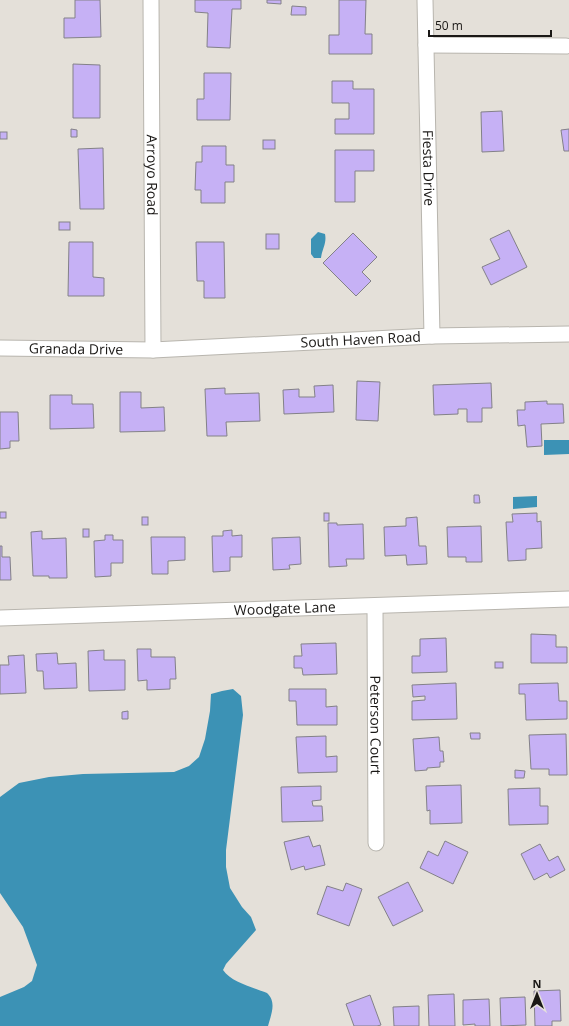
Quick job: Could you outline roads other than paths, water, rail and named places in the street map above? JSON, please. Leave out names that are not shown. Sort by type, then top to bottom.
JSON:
[{"type":"street","name":"Arroyo Road","points":[[151,0],[153,350]]},
{"type":"street","name":"Fiesta Drive","points":[[425,0],[432,336]]},
{"type":"street","points":[[426,45],[566,46]]},
{"type":"street","name":"South Haven Road","points":[[153,350],[432,336],[569,334]]},
{"type":"street","name":"Granada Drive","points":[[0,348],[153,350]]},
{"type":"street","name":"Woodgate Lane","points":[[0,618],[569,599]]},
{"type":"street","name":"Peterson Court","points":[[375,606],[376,843]]},
{"type":"water","points":[[318,232],[325,234],[325,240],[321,258],[314,258],[311,254],[311,239]]},
{"type":"water","points":[[544,440],[569,440],[569,454],[544,455]]},
{"type":"water","points":[[537,496],[537,507],[513,509],[513,497]]},
{"type":"water","points":[[233,689],[241,696],[243,715],[226,850],[226,867],[230,888],[242,907],[251,917],[256,930],[226,964],[223,970],[237,981],[267,993],[273,1004],[268,1026],[0,1026],[0,997],[24,987],[32,981],[37,965],[23,927],[0,893],[0,797],[19,783],[49,777],[83,774],[174,772],[189,766],[199,757],[205,739],[210,711],[211,694]]}]
